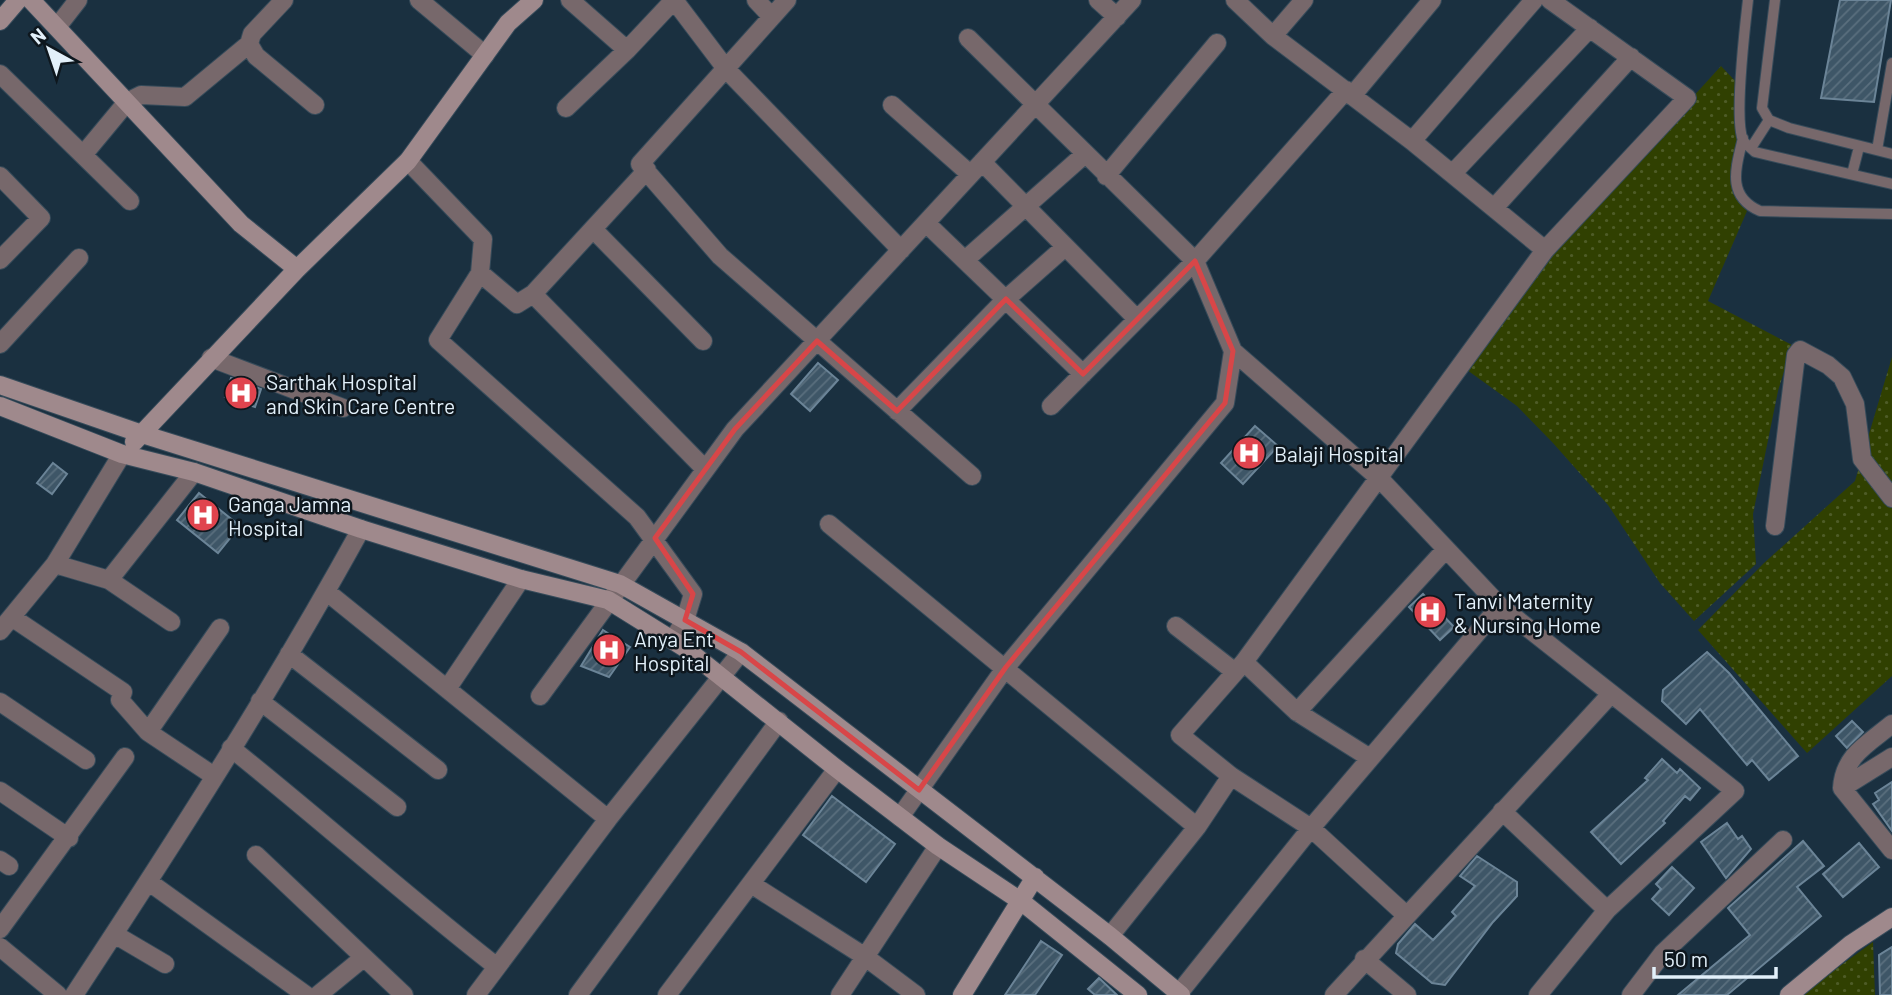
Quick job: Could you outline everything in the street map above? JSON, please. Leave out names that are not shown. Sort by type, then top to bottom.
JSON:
[{"type":"main road","points":[[0,21],[18,0]]},
{"type":"main road","points":[[31,0],[241,225],[297,269]]},
{"type":"main road","points":[[122,454],[297,269],[408,161],[508,23],[534,0]]},
{"type":"main road","points":[[0,385],[142,434],[620,584],[741,652],[1035,877],[1180,994]]},
{"type":"main road","points":[[2,410],[122,454],[194,472],[361,529],[521,579],[608,600],[673,640],[721,675],[837,769],[938,846],[1022,902],[1138,995]]},
{"type":"main road","points":[[962,995],[1035,877]]},
{"type":"main road","points":[[1789,995],[1852,944],[1892,917]]},
{"type":"street","points":[[57,27],[78,0]]},
{"type":"street","points":[[83,155],[127,102],[141,95],[185,97],[249,44],[253,34],[284,0]]},
{"type":"street","points":[[570,0],[627,50]]},
{"type":"street","points":[[566,108],[627,50],[674,0],[727,70],[901,250]]},
{"type":"street","points":[[757,0],[771,16]]},
{"type":"street","points":[[787,0],[640,164],[720,256],[972,476]]},
{"type":"street","points":[[1098,0],[1117,17]]},
{"type":"street","points":[[540,696],[735,429],[1132,0]]},
{"type":"street","points":[[1235,0],[1273,36],[1453,173],[1545,250]]},
{"type":"street","points":[[1273,36],[1304,0]]},
{"type":"street","points":[[1051,406],[1195,261],[1432,0]]},
{"type":"street","points":[[1412,141],[1534,0]]},
{"type":"street","points":[[1406,915],[1311,828],[1231,776],[1180,735],[1240,667],[1545,250],[1686,97],[1550,0]]},
{"type":"street","points":[[428,3],[485,55]]},
{"type":"street","points":[[1453,173],[1590,28]]},
{"type":"street","points":[[968,38],[1195,261],[1233,351],[1380,479],[1500,606],[1735,791],[1607,910],[1538,995]]},
{"type":"street","points":[[249,44],[256,56],[315,105]]},
{"type":"street","points":[[1106,176],[1217,44]]},
{"type":"street","points":[[1494,208],[1630,57]]},
{"type":"street","points":[[0,74],[130,201]]},
{"type":"street","points":[[892,105],[1024,206],[1136,318]]},
{"type":"street","points":[[965,260],[1085,154]]},
{"type":"street","points":[[408,161],[483,239],[480,273],[438,340],[637,517],[655,538],[693,594],[685,620],[673,640]]},
{"type":"street","points":[[480,273],[517,304],[533,294],[647,170]]},
{"type":"street","points":[[0,176],[41,218],[0,260]]},
{"type":"street","points":[[926,223],[1083,374]]},
{"type":"street","points":[[593,229],[703,341]]},
{"type":"street","points":[[897,411],[1006,299],[1065,247]]},
{"type":"street","points":[[0,344],[79,258]]},
{"type":"street","points":[[533,294],[704,468]]},
{"type":"street","points":[[1775,526],[1796,355],[1800,350],[1828,365],[1842,377],[1855,404],[1862,459],[1892,498]]},
{"type":"street","points":[[900,817],[1006,667],[1225,403],[1233,351]]},
{"type":"street","points":[[212,358],[343,408]]},
{"type":"street","points":[[0,631],[55,564],[122,454]]},
{"type":"street","points":[[109,580],[194,472]]},
{"type":"street","points":[[829,524],[1006,667],[1197,827]]},
{"type":"street","points":[[74,995],[149,882],[327,592],[361,529]]},
{"type":"street","points":[[1297,712],[1446,549]]},
{"type":"street","points":[[55,564],[109,580],[170,622]]},
{"type":"street","points":[[447,689],[521,579]]},
{"type":"street","points":[[327,592],[608,819]]},
{"type":"street","points":[[1180,994],[1311,828],[1500,606]]},
{"type":"street","points":[[13,618],[123,692],[120,699],[148,732],[214,776]]},
{"type":"street","points":[[1176,626],[1240,667],[1297,712],[1370,758]]},
{"type":"street","points":[[148,732],[220,628]]},
{"type":"street","points":[[477,995],[608,819],[741,652]]},
{"type":"street","points":[[289,653],[438,770]]},
{"type":"street","points":[[1334,995],[1364,959],[1611,694]]},
{"type":"street","points":[[260,701],[397,807]]},
{"type":"street","points":[[0,702],[86,760]]},
{"type":"street","points":[[578,995],[779,721]]},
{"type":"street","points":[[1892,724],[1848,762],[1843,771],[1842,788],[1892,850]]},
{"type":"street","points":[[231,748],[362,853],[407,897],[497,967]]},
{"type":"street","points":[[0,929],[69,838],[125,757]]},
{"type":"street","points":[[1842,788],[1892,757]]},
{"type":"street","points":[[667,995],[837,769]]},
{"type":"street","points":[[1110,936],[1197,827],[1231,776]]},
{"type":"street","points":[[0,791],[69,838]]},
{"type":"street","points":[[1502,811],[1607,910]]},
{"type":"street","points":[[1631,995],[1662,953],[1783,839]]},
{"type":"street","points":[[840,995],[938,846]]},
{"type":"street","points":[[256,855],[362,959],[404,995]]},
{"type":"street","points":[[149,882],[306,995]]},
{"type":"street","points":[[751,884],[864,956],[916,995]]},
{"type":"street","points":[[114,934],[166,964]]},
{"type":"street","points":[[0,947],[58,995]]},
{"type":"street","points":[[318,995],[362,959]]},
{"type":"street","points":[[1364,959],[1408,995]]},
{"type":"lane","points":[[1748,0],[1742,48],[1742,138],[1735,175],[1738,196],[1760,211],[1892,214]]},
{"type":"lane","points":[[1775,0],[1762,108],[1769,120],[1892,154]]},
{"type":"lane","points":[[1877,150],[1892,63]]},
{"type":"lane","points":[[1751,148],[1769,120]]},
{"type":"lane","points":[[1742,138],[1751,148],[1892,184]]},
{"type":"lane","points":[[1852,174],[1859,147]]},
{"type":"highlighted area","points":[[1195,261],[1233,351],[1225,403],[1006,667],[919,790],[741,652],[685,620],[693,594],[655,538],[735,429],[817,341],[897,411],[1006,299],[1083,374]]},
{"type":"green space","points":[[1721,66],[1738,84],[1739,133],[1731,177],[1734,192],[1747,211],[1708,301],[1792,345],[1778,391],[1753,514],[1756,564],[1694,621],[1660,583],[1608,505],[1553,443],[1517,406],[1467,370],[1550,254]]},
{"type":"green space","points":[[1892,357],[1892,676],[1807,753],[1698,630],[1764,563],[1855,481]]},
{"type":"green space","points":[[1873,942],[1875,995],[1800,995]]},
{"type":"building","points":[[1840,0],[1891,0],[1874,102],[1821,98]]},
{"type":"building","points":[[818,363],[838,380],[810,411],[791,394]]},
{"type":"building","points":[[231,378],[261,389],[255,407],[225,397]]},
{"type":"building","points":[[1255,426],[1278,446],[1243,484],[1221,463]]},
{"type":"building","points":[[53,463],[67,474],[52,494],[37,483]]},
{"type":"building","points":[[199,493],[240,526],[218,553],[177,520]]},
{"type":"building","points":[[1423,594],[1454,627],[1440,640],[1409,607]]},
{"type":"building","points":[[603,630],[630,647],[609,677],[581,666]]},
{"type":"building","points":[[1707,652],[1729,673],[1798,756],[1769,780],[1752,760],[1747,765],[1700,709],[1686,724],[1662,701],[1663,690]]},
{"type":"building","points":[[1852,721],[1863,732],[1847,748],[1836,736]]},
{"type":"building","points":[[1662,759],[1677,773],[1680,769],[1700,788],[1690,800],[1685,796],[1663,821],[1665,823],[1621,864],[1591,832],[1648,780],[1645,778]]},
{"type":"building","points":[[1892,782],[1892,831],[1873,804],[1879,800],[1875,793]]},
{"type":"building","points":[[832,796],[895,844],[866,882],[803,835]]},
{"type":"building","points":[[1727,823],[1738,839],[1742,836],[1751,849],[1726,878],[1701,842]]},
{"type":"building","points":[[1803,841],[1824,866],[1797,887],[1821,916],[1727,995],[1678,995],[1750,935],[1728,908]]},
{"type":"building","points":[[1859,843],[1879,867],[1843,897],[1823,874]]},
{"type":"building","points":[[1477,856],[1517,882],[1517,896],[1493,922],[1445,985],[1432,983],[1396,953],[1398,944],[1415,924],[1433,940],[1456,916],[1452,912],[1475,886],[1460,876]]},
{"type":"building","points":[[1672,867],[1694,888],[1669,915],[1652,899],[1661,889],[1656,884]]},
{"type":"building","points":[[1041,941],[1062,955],[1035,995],[1005,995]]},
{"type":"building","points":[[1892,947],[1892,995],[1880,995],[1879,955]]},
{"type":"building","points":[[1099,978],[1117,995],[1095,995],[1088,989]]},
{"type":"place","name":"Sarthak Hospital and Skin Care Centre","points":[[241,393]]},
{"type":"place","name":"Balaji Hospital","points":[[1249,453]]},
{"type":"place","name":"Ganga Jamna Hospital","points":[[203,515]]},
{"type":"place","name":"Tanvi Maternity & Nursing Home","points":[[1430,612]]},
{"type":"place","name":"Anya Ent Hospital","points":[[609,650]]}]
